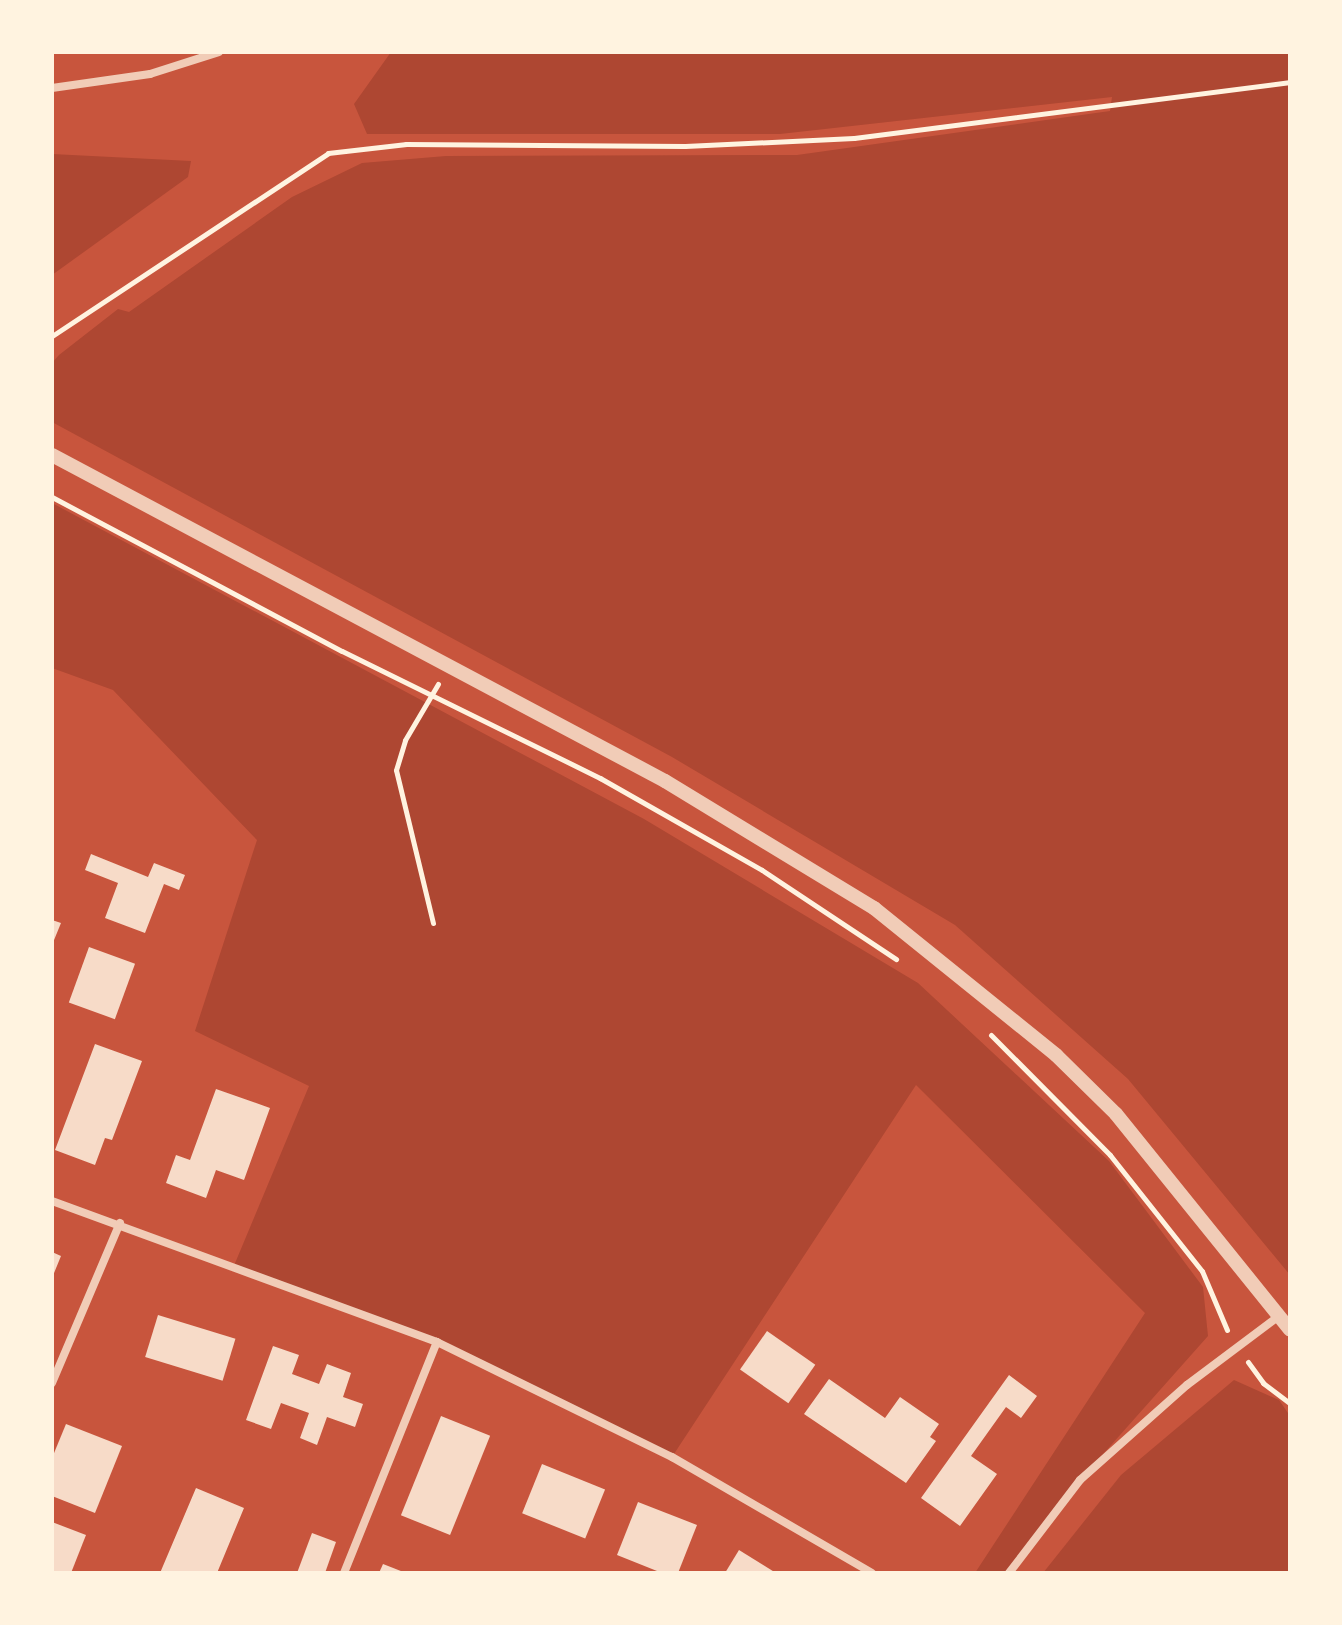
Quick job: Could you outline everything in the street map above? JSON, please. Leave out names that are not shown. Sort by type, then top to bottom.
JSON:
[{"type":"street","points":[[52,88],[150,74],[219,52]]},
{"type":"street","points":[[52,455],[446,669],[665,781],[874,908],[1056,1055],[1116,1114],[1290,1330]]},
{"type":"street","points":[[52,1201],[120,1223],[437,1342],[672,1457],[872,1573]]},
{"type":"street","points":[[52,1383],[120,1223]]},
{"type":"street","points":[[1009,1573],[1080,1480],[1187,1385],[1280,1315]]},
{"type":"street","points":[[344,1573],[437,1342]]},
{"type":"path","points":[[52,336],[328,153],[406,144],[685,146],[854,138],[1290,82]]},
{"type":"path","points":[[52,497],[432,695],[600,778],[762,870],[899,961]]},
{"type":"path","points":[[433,923],[396,770],[405,740],[446,669]]},
{"type":"path","points":[[985,1030],[1129,1178],[1202,1271],[1217,1315],[1263,1383],[1290,1403]]},
{"type":"shaded area","points":[[391,52],[1290,52],[1290,1275],[1128,1079],[955,925],[672,757],[52,422],[52,363],[59,355],[118,309],[129,312],[292,197],[362,163],[446,156],[797,155],[1110,111],[1112,97],[780,134],[367,134],[354,104]]},
{"type":"shaded area","points":[[52,154],[191,161],[188,177],[52,275]]},
{"type":"shaded area","points":[[52,503],[644,819],[918,983],[1109,1161],[1203,1287],[1208,1336],[1080,1480],[1009,1573],[975,1573],[1145,1313],[916,1085],[672,1457],[437,1342],[233,1268],[309,1086],[195,1031],[257,840],[113,690],[52,668]]},
{"type":"shaded area","points":[[1234,1380],[1279,1400],[1290,1416],[1290,1573],[1043,1573],[1121,1475]]},
{"type":"building","points":[[91,854],[148,877],[154,863],[185,875],[179,890],[164,884],[145,933],[105,918],[118,883],[85,870]]},
{"type":"building","points":[[52,920],[61,923],[52,945]]},
{"type":"building","points":[[89,947],[135,964],[115,1019],[69,1002]]},
{"type":"building","points":[[95,1044],[142,1061],[112,1140],[105,1138],[95,1165],[55,1150]]},
{"type":"building","points":[[216,1089],[270,1108],[244,1180],[216,1170],[206,1198],[166,1183],[176,1155],[190,1160]]},
{"type":"building","points":[[52,1252],[61,1256],[52,1278]]},
{"type":"building","points":[[158,1315],[235,1339],[223,1381],[145,1357]]},
{"type":"building","points":[[767,1331],[815,1365],[788,1403],[740,1370]]},
{"type":"building","points":[[273,1346],[299,1355],[292,1374],[319,1384],[327,1364],[351,1373],[343,1397],[363,1404],[355,1427],[327,1417],[317,1445],[300,1438],[309,1413],[281,1403],[271,1429],[246,1420]]},
{"type":"building","points":[[1009,1375],[1037,1396],[1021,1418],[1006,1407],[971,1456],[997,1474],[960,1526],[921,1498]]},
{"type":"building","points":[[829,1379],[885,1418],[900,1397],[939,1424],[930,1437],[936,1441],[906,1483],[804,1414]]},
{"type":"building","points":[[441,1416],[490,1436],[450,1535],[401,1515]]},
{"type":"building","points":[[66,1424],[122,1446],[95,1513],[52,1496],[52,1458]]},
{"type":"building","points":[[542,1464],[605,1489],[585,1539],[522,1513]]},
{"type":"building","points":[[196,1488],[244,1508],[217,1573],[160,1573]]},
{"type":"building","points":[[638,1502],[697,1525],[678,1573],[662,1573],[617,1555]]},
{"type":"building","points":[[52,1522],[86,1535],[71,1573],[52,1573]]},
{"type":"building","points":[[312,1533],[336,1542],[325,1573],[297,1573]]},
{"type":"building","points":[[739,1550],[776,1573],[725,1573]]},
{"type":"building","points":[[383,1564],[406,1573],[379,1573]]}]
